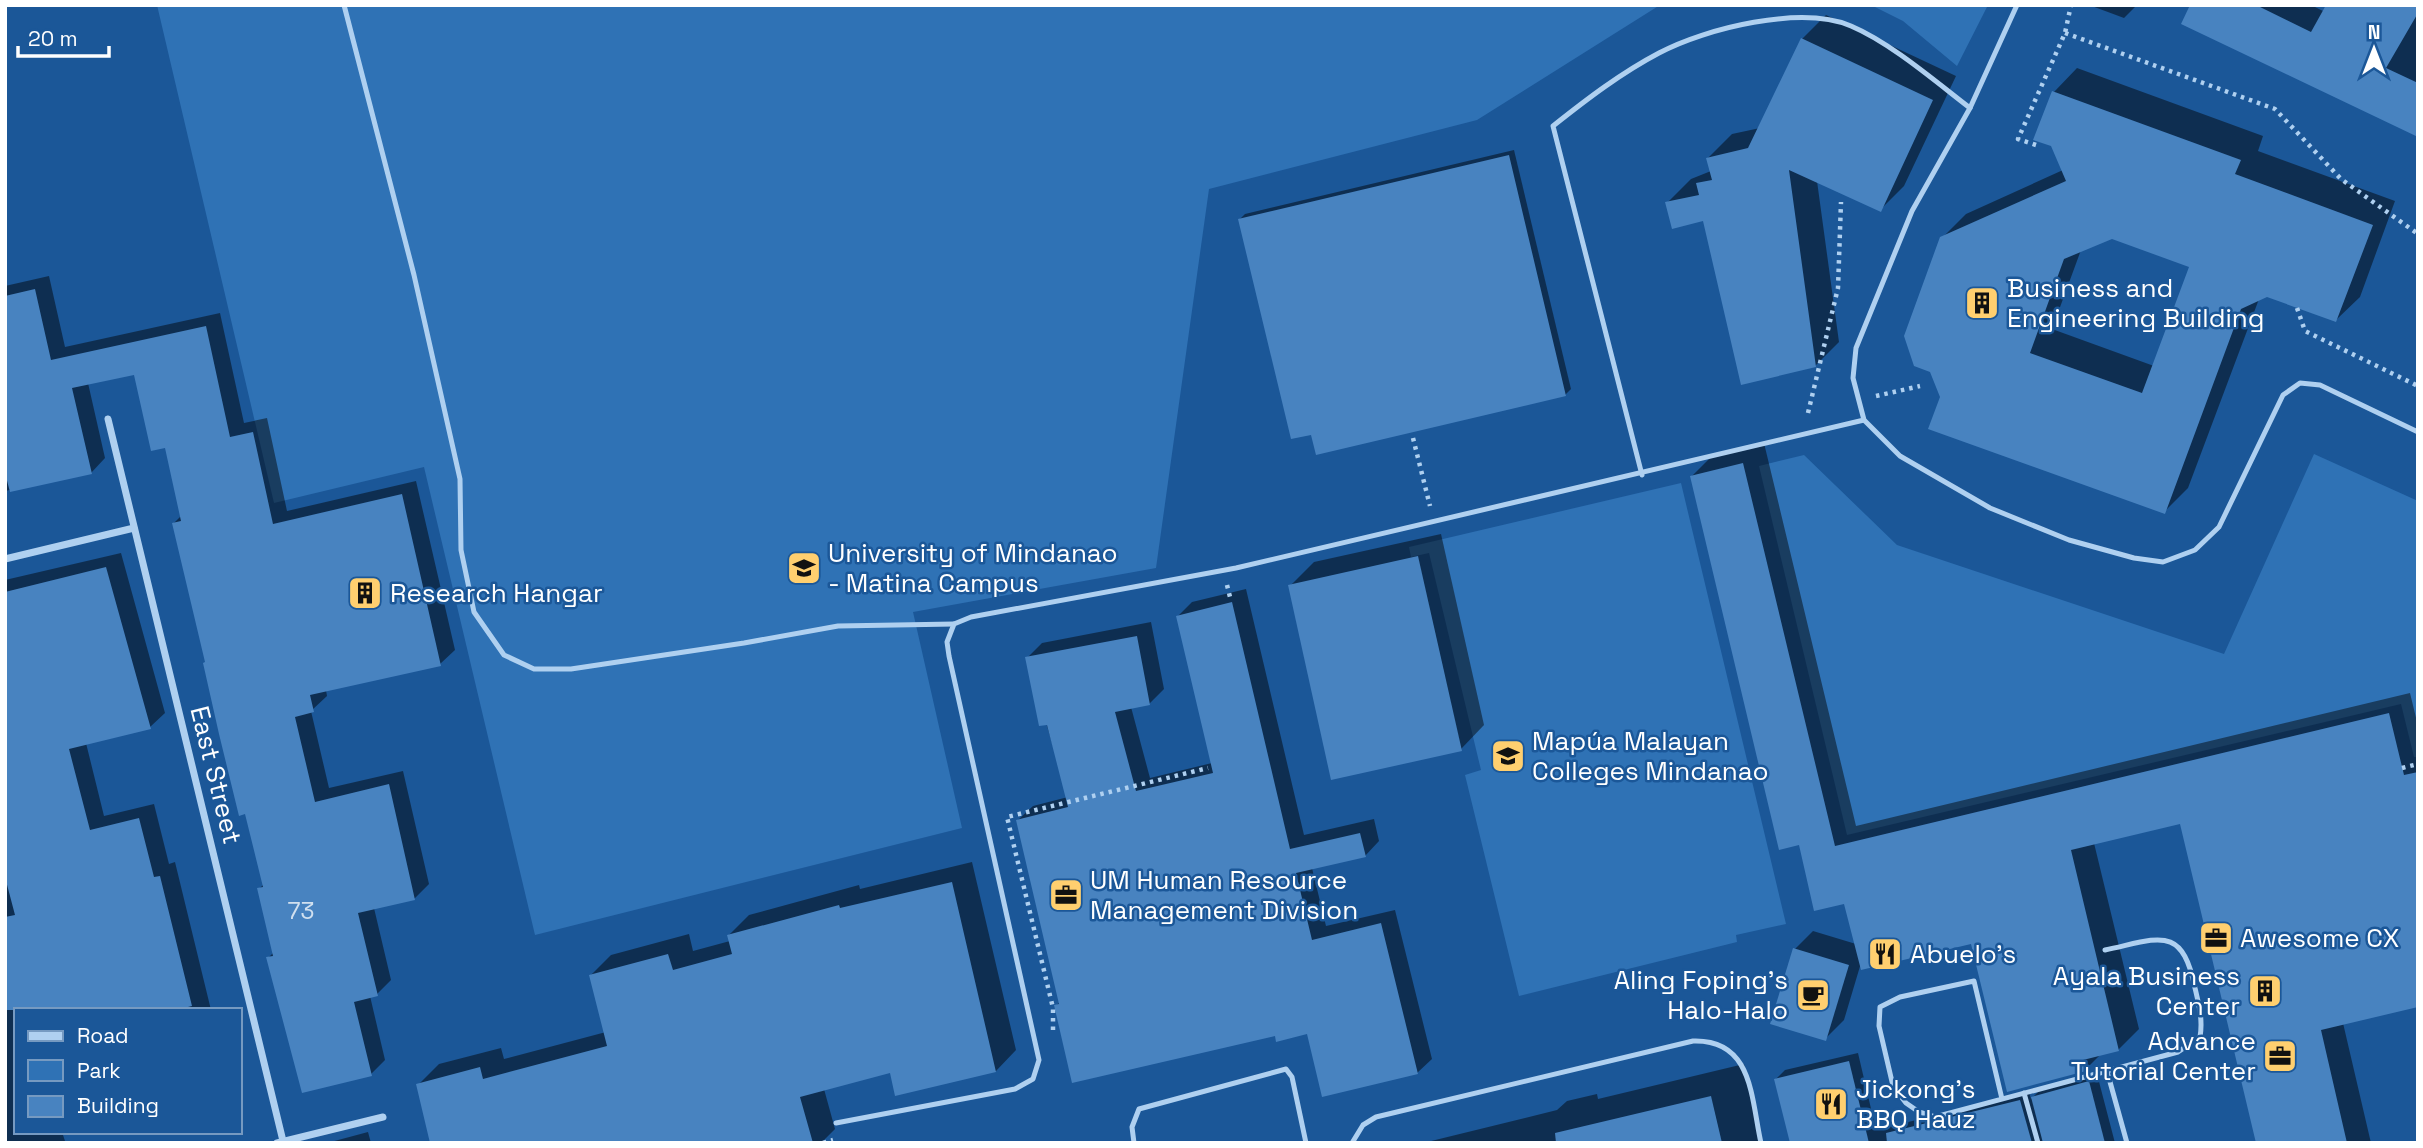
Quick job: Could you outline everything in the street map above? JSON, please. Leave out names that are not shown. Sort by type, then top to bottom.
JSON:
[{"type":"street","name":"East Street","points":[[108,419],[280,1142]]},
{"type":"street","points":[[5,559],[134,528]]},
{"type":"street","points":[[280,1142],[383,1117]]},
{"type":"lane","points":[[344,5],[414,275],[460,479],[461,550],[474,612],[503,654],[534,669],[571,669],[838,626],[954,624],[971,617],[1236,568],[1642,475],[1864,420]]},
{"type":"lane","points":[[2018,5],[1970,108],[1912,211],[1856,348],[1853,379],[1864,420],[1900,456],[1927,475],[1990,508],[2069,540],[2134,558],[2163,562],[2195,550],[2219,527],[2283,395],[2300,383],[2320,384],[2418,432]]},
{"type":"lane","points":[[1642,475],[1553,126],[1601,88],[1661,52],[1727,28],[1797,15],[1850,26],[1916,67],[1970,108]]},
{"type":"lane","points":[[836,1123],[1015,1089],[1033,1079],[1039,1060],[949,656],[947,642],[954,624]]},
{"type":"lane","points":[[2003,1099],[1974,981],[1888,1001],[1880,1007],[1879,1026],[1893,1086],[1912,1108],[1935,1116],[2003,1099],[2107,1071],[2185,1048],[2200,1037],[2202,1023],[2189,958],[2176,944],[2162,939],[2150,940],[2105,950]]},
{"type":"lane","points":[[1352,1143],[1363,1125],[1377,1117],[1693,1041],[1709,1040],[1740,1058],[1761,1143]]},
{"type":"lane","points":[[1134,1143],[1132,1127],[1139,1109],[1286,1069],[1292,1077],[1306,1143]]},
{"type":"lane","points":[[2107,1071],[2127,1143]]},
{"type":"lane","points":[[2024,1093],[2038,1143]]},
{"type":"path","points":[[2036,145],[2018,139],[2065,33],[2071,5]]},
{"type":"path","points":[[2065,33],[2275,110],[2341,179],[2418,234]]},
{"type":"path","points":[[1808,413],[1838,288],[1841,202]]},
{"type":"path","points":[[2297,308],[2305,331],[2418,386]]},
{"type":"path","points":[[1413,438],[1434,523]]},
{"type":"path","points":[[2402,768],[2418,764]]},
{"type":"green space","points":[[157,5],[1660,5],[1477,120],[1209,189],[1156,568],[913,612],[962,828],[535,935],[424,467],[274,503]]},
{"type":"green space","points":[[1871,5],[1988,5],[1957,66],[1903,21]]},
{"type":"green space","points":[[2314,454],[2418,501],[2418,757],[2414,757],[2401,704],[1847,835],[1759,466],[1804,455],[1897,545],[2224,654]]},
{"type":"green space","points":[[1681,483],[1786,924],[1736,935],[1737,942],[1519,996],[1465,775],[1481,770],[1429,553],[1411,557],[1409,547]]},
{"type":"building","points":[[2190,5],[2256,5],[2311,32],[2326,5],[2418,5],[2418,13],[2386,68],[2418,83],[2418,137],[2181,24]]},
{"type":"building","points":[[1801,38],[1933,100],[1881,212],[1789,170],[1816,367],[1741,385],[1703,221],[1672,229],[1665,202],[1699,195],[1696,183],[1712,180],[1706,158],[1748,148]]},
{"type":"building","name":"Business and Engineering Building","points":[[2052,91],[2241,160],[2235,174],[2373,225],[2336,322],[2267,297],[2241,309],[2165,514],[1928,429],[1940,397],[1930,372],[1914,366],[1904,336],[1940,237],[2066,181],[2051,146],[2033,140]],"holes":[[[2112,239],[2189,267],[2142,393],[2030,353],[2064,259]]]},
{"type":"building","points":[[1509,155],[1566,396],[1316,455],[1311,435],[1291,439],[1238,219]]},
{"type":"building","points":[[35,289],[51,360],[206,326],[230,437],[253,432],[273,524],[402,494],[441,666],[310,695],[314,712],[295,717],[315,802],[389,784],[415,900],[358,913],[378,996],[354,1002],[372,1076],[302,1093],[266,957],[273,956],[257,888],[263,887],[245,814],[239,816],[172,523],[181,521],[165,448],[151,451],[134,375],[72,388],[92,474],[10,492],[5,473],[5,296]]},
{"type":"building","points":[[1743,463],[1835,846],[2389,713],[2404,775],[2418,772],[2418,1007],[2321,1030],[2347,1143],[2256,1143],[2180,824],[2071,850],[2119,1051],[2083,1060],[2086,1071],[2007,1092],[1971,944],[1861,970],[1844,904],[1814,911],[1799,845],[1779,850],[1690,476]]},
{"type":"building","points":[[1418,556],[1462,751],[1331,780],[1288,585]]},
{"type":"building","points":[[106,567],[151,729],[69,749],[90,830],[139,818],[154,877],[160,876],[192,1006],[5,1010],[5,917],[15,915],[5,877],[5,592]]},
{"type":"building","points":[[1232,602],[1290,849],[1360,833],[1366,857],[1296,873],[1312,940],[1381,923],[1418,1074],[1322,1097],[1307,1034],[1276,1042],[1275,1036],[1072,1083],[1054,1005],[1059,1004],[1016,820],[1068,807],[1047,725],[1039,726],[1025,657],[1137,636],[1150,705],[1115,712],[1136,791],[1213,773],[1176,616]]},
{"type":"building","points":[[952,882],[996,1072],[895,1096],[890,1073],[800,1097],[813,1143],[430,1143],[416,1084],[480,1067],[483,1079],[607,1046],[589,975],[668,954],[673,970],[732,954],[727,935],[839,905],[840,908]]},
{"type":"building","points":[[1793,948],[1849,965],[1826,1041],[1770,1024]]},
{"type":"building","points":[[1849,1061],[1869,1143],[1790,1143],[1774,1079]]},
{"type":"building","points":[[2089,1081],[2105,1143],[2043,1143],[2031,1097]]},
{"type":"building","points":[[1711,1096],[1722,1143],[1556,1143],[1555,1133]]},
{"type":"building","points":[[2020,1100],[2032,1143],[1887,1143],[1886,1133]]},
{"type":"place","name":"Business and Engineering Building","points":[[1982,303]]},
{"type":"place","name":"University of Mindanao - Matina Campus","points":[[804,568]]},
{"type":"place","name":"Research Hangar","points":[[365,593]]},
{"type":"place","name":"Mapúa Malayan Colleges Mindanao","points":[[1508,756]]},
{"type":"place","name":"UM Human Resource Management Division","points":[[1066,895]]},
{"type":"place","name":"Awesome CX","points":[[2216,938]]},
{"type":"place","name":"Abuelo's","points":[[1885,954]]},
{"type":"place","name":"Ayala Business Center","points":[[2265,991]]},
{"type":"place","name":"Aling Foping's Halo-Halo","points":[[1813,995]]},
{"type":"place","name":"Advance Tutorial Center","points":[[2280,1056]]},
{"type":"place","name":"Jickong's BBQ Hauz","points":[[1831,1104]]}]
